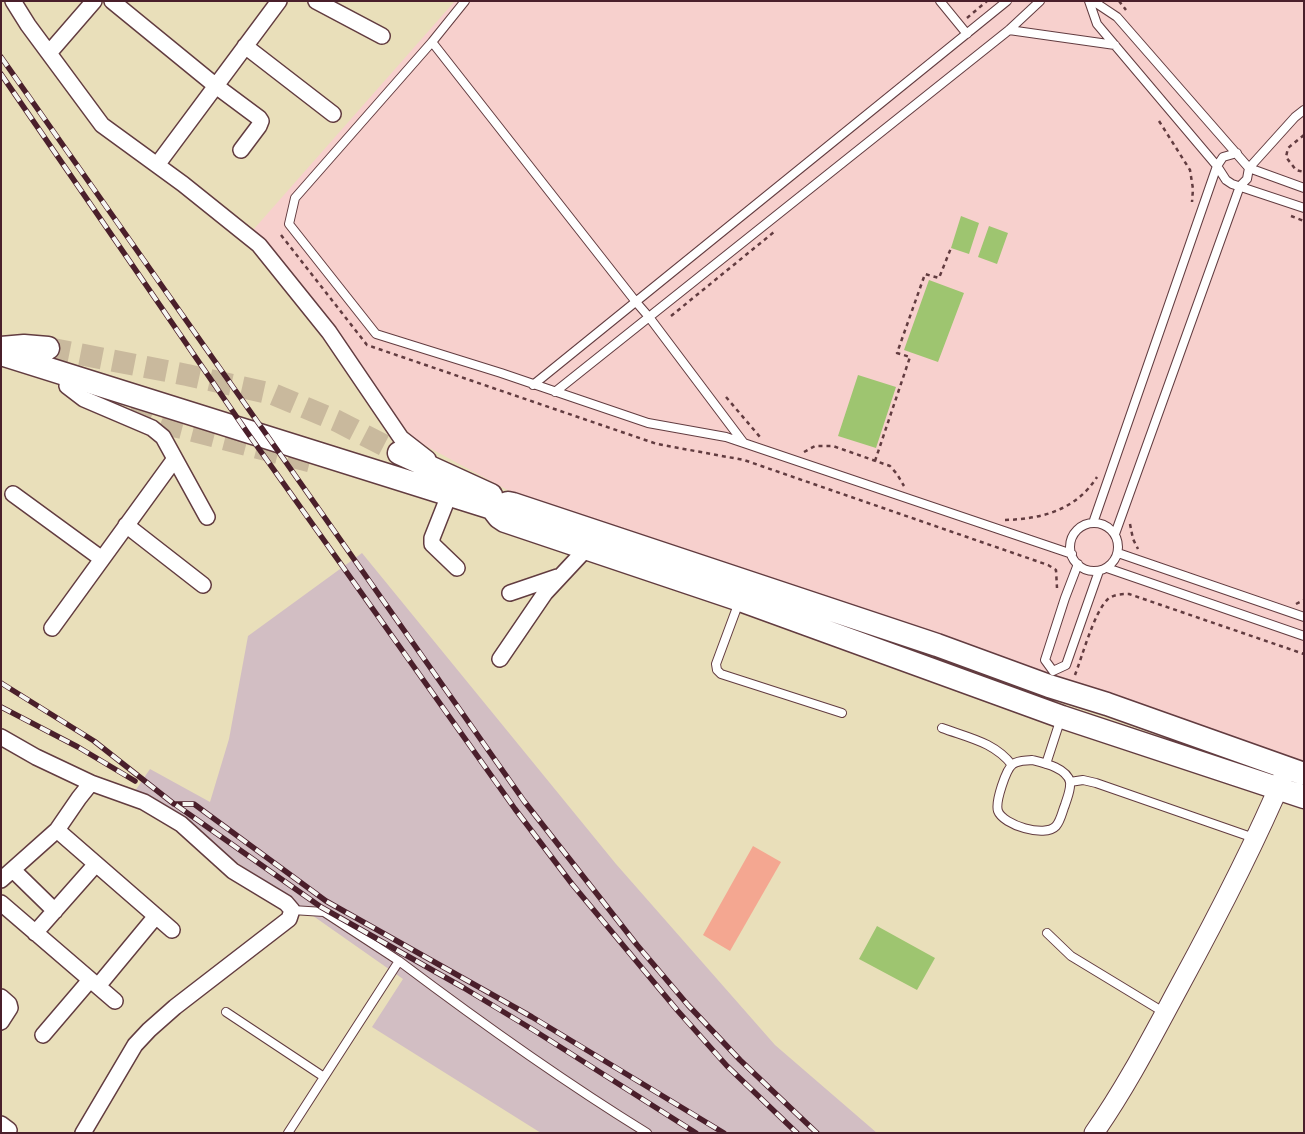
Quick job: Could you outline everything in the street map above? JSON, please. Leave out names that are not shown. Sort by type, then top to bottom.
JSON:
[{"type":"main road","points":[[1,348],[24,346],[48,348]]},
{"type":"main road","points":[[1,355],[447,495],[501,510],[932,656],[1051,697],[1304,797]]},
{"type":"main road","points":[[1,355],[31,374],[100,397]]},
{"type":"main road","points":[[399,453],[447,495]]},
{"type":"main road","points":[[501,510],[587,548],[740,600],[932,656]]},
{"type":"main road","points":[[1051,697],[1107,704],[1295,771]]},
{"type":"street","points":[[13,1],[102,124],[259,245],[329,332],[401,438],[447,495],[432,538],[432,544],[457,568]]},
{"type":"street","points":[[49,53],[94,1]]},
{"type":"street","points":[[112,1],[216,86],[259,118],[261,121],[259,126],[241,150]]},
{"type":"street","points":[[157,165],[279,1]]},
{"type":"street","points":[[316,1],[382,36]]},
{"type":"street","points":[[246,46],[333,114]]},
{"type":"street","points":[[67,386],[84,399],[159,432],[207,517]]},
{"type":"street","points":[[52,628],[174,460]]},
{"type":"street","points":[[13,494],[102,559]]},
{"type":"street","points":[[126,525],[203,585]]},
{"type":"street","points":[[500,659],[545,593],[587,548]]},
{"type":"street","points":[[510,594],[560,576]]},
{"type":"street","points":[[1,737],[36,757],[92,783],[144,802],[181,824],[233,871],[286,903],[292,910],[289,919],[175,1007],[149,1030],[135,1045],[83,1133]]},
{"type":"street","points":[[1094,1133],[1110,1110],[1166,1012],[1225,902],[1278,788],[1295,771]]},
{"type":"street","points":[[1,880],[57,830],[92,783]]},
{"type":"street","points":[[57,830],[172,930]]},
{"type":"street","points":[[35,933],[96,864]]},
{"type":"street","points":[[13,870],[55,911]]},
{"type":"street","points":[[1,903],[115,1001]]},
{"type":"street","points":[[44,1035],[156,916]]},
{"type":"street","points":[[1,997],[9,1004],[10,1008],[1,1022]]},
{"type":"lane","points":[[465,1],[432,42],[295,198],[289,224],[376,334],[648,423],[668,428],[712,434],[742,442],[1072,554]]},
{"type":"lane","points":[[940,1],[967,34]]},
{"type":"lane","points":[[533,385],[1007,1]]},
{"type":"lane","points":[[555,392],[1009,30],[1040,1]]},
{"type":"lane","points":[[1091,1],[1097,24],[1217,166],[1226,180],[1304,208]]},
{"type":"lane","points":[[1091,1],[1118,18],[1249,168],[1304,188]]},
{"type":"lane","points":[[1009,30],[1115,44]]},
{"type":"lane","points":[[432,42],[649,317],[742,442]]},
{"type":"lane","points":[[1115,534],[1240,186],[1247,179],[1249,168],[1295,117],[1304,110]]},
{"type":"lane","points":[[1093,523],[1217,166],[1224,157],[1237,153]]},
{"type":"lane","points":[[1093,523],[1103,524],[1115,534],[1118,541],[1118,553],[1113,562],[1103,569],[1090,571],[1078,564],[1070,548],[1075,532],[1081,526],[1093,523]]},
{"type":"lane","points":[[1118,553],[1304,617]]},
{"type":"lane","points":[[1046,764],[1051,697],[1045,660],[1078,564]]},
{"type":"lane","points":[[1103,569],[1304,636]]},
{"type":"lane","points":[[1051,697],[1066,665],[1103,569]]},
{"type":"lane","points":[[740,600],[716,664],[717,670],[721,674],[842,713]]},
{"type":"lane","points":[[942,728],[995,748],[1012,765]]},
{"type":"lane","points":[[1032,760],[1046,764],[1066,775],[1070,782],[1070,792],[1059,821],[1054,828],[1045,831],[1032,830],[1012,823],[998,812],[999,796],[1008,770],[1012,765],[1019,761],[1032,760]]},
{"type":"lane","points":[[1070,782],[1083,780],[1096,783],[1254,838]]},
{"type":"lane","points":[[292,910],[324,912],[399,962],[560,1078],[647,1133]]},
{"type":"lane","points":[[1048,933],[1071,956],[1166,1012]]},
{"type":"lane","points":[[288,1133],[399,962]]},
{"type":"lane","points":[[226,1012],[324,1077]]},
{"type":"path","points":[[962,21],[987,1]]},
{"type":"path","points":[[1159,121],[1190,170],[1193,188],[1192,209]]},
{"type":"path","points":[[1304,135],[1288,148],[1286,156],[1296,170],[1304,172]]},
{"type":"path","points":[[1291,216],[1304,221]]},
{"type":"path","points":[[875,461],[910,357],[897,353],[925,274],[939,278],[950,248]]},
{"type":"path","points":[[726,398],[764,442]]},
{"type":"path","points":[[800,454],[816,446],[833,446],[890,466],[904,486],[910,490]]},
{"type":"path","points":[[998,520],[1042,517],[1072,504],[1096,478],[1100,469]]},
{"type":"path","points":[[1130,519],[1129,526],[1133,539],[1143,554]]},
{"type":"path","points":[[1073,679],[1099,612],[1108,599],[1118,594],[1129,594],[1304,654]]},
{"type":"path","points":[[1291,604],[1304,600]]},
{"type":"shaded area","points":[[455,1],[1304,1],[1304,766],[511,492],[415,440],[246,238]]},
{"type":"shaded area","points":[[362,553],[616,864],[775,1045],[877,1133],[541,1133],[372,1027],[403,979],[135,791],[150,769],[210,802],[229,739],[248,636]]},
{"type":"green space","points":[[961,216],[979,223],[969,254],[951,248]]},
{"type":"green space","points":[[989,226],[1008,233],[997,264],[978,257]]},
{"type":"green space","points":[[929,280],[964,293],[938,362],[904,350]]},
{"type":"green space","points":[[858,375],[896,387],[876,448],[838,436]]},
{"type":"green space","points":[[877,926],[935,958],[917,990],[859,959]]},
{"type":"building","points":[[753,846],[781,862],[730,951],[703,935]]},
{"type":"tunnel","points":[[48,348],[273,394],[337,421],[399,453]]},
{"type":"tunnel","points":[[100,397],[170,425],[320,464]]},
{"type":"railway","points":[[1,57],[524,801],[637,945],[688,1005],[740,1060],[817,1133]]},
{"type":"railway","points":[[1,74],[247,432],[515,809],[572,884],[677,1010],[727,1066],[797,1133]]},
{"type":"railway","points":[[1,683],[94,741],[174,804],[194,804],[326,901],[532,1017],[724,1133]]},
{"type":"railway","points":[[1,707],[78,747],[135,781]]},
{"type":"railway","points":[[176,805],[321,907],[464,988],[696,1133]]}]
